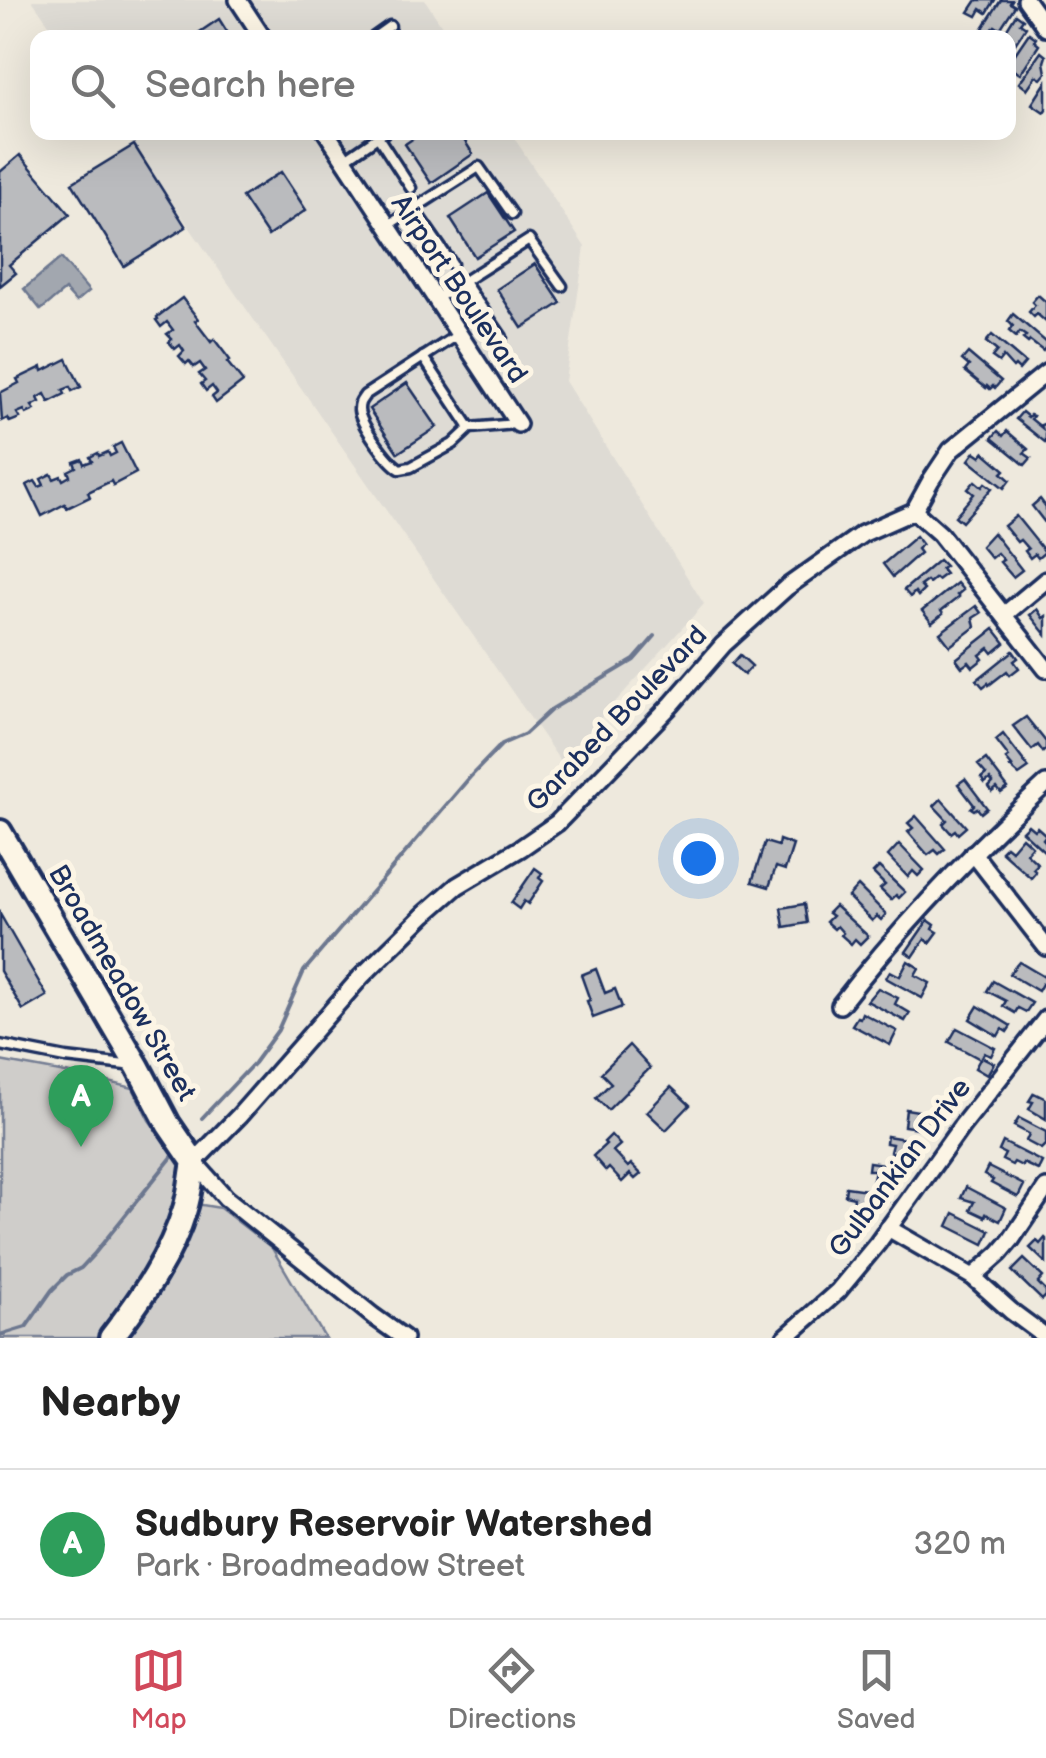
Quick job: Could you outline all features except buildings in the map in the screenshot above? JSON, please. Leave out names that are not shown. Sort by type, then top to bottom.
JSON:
[{"type":"street","points":[[238,0],[257,30]]},
{"type":"street","points":[[1026,0],[1046,28]]},
{"type":"street","name":"Airport Boulevard","points":[[331,140],[518,424]]},
{"type":"street","points":[[1046,373],[951,450],[914,511],[940,534],[1046,669]]},
{"type":"street","name":"Garabed Boulevard","points":[[194,1162],[361,976],[425,914],[457,886],[557,823],[723,645],[787,587],[862,534],[914,511]]},
{"type":"street","points":[[1004,615],[1046,580]]},
{"type":"street","points":[[840,1005],[912,918],[1046,784]]},
{"type":"street","name":"Broadmeadow Street","points":[[0,832],[168,1124],[194,1162]]},
{"type":"street","points":[[973,853],[1046,947]]},
{"type":"street","name":"Gulbankian Drive","points":[[785,1338],[838,1291],[1046,1019]]},
{"type":"street","points":[[112,1338],[145,1291],[175,1236],[186,1206],[194,1162]]},
{"type":"street","points":[[194,1162],[226,1198],[404,1338]]},
{"type":"street","points":[[973,1277],[1011,1240],[1046,1188]]},
{"type":"street","points":[[888,1228],[973,1277],[1046,1337]]},
{"type":"lane","points":[[384,30],[390,26]]},
{"type":"lane","points":[[344,160],[374,140]]},
{"type":"lane","points":[[385,140],[411,188]]},
{"type":"lane","points":[[387,226],[479,167],[512,214]]},
{"type":"lane","points":[[414,209],[452,264]]},
{"type":"lane","points":[[436,299],[529,240],[562,286]]},
{"type":"lane","points":[[464,282],[502,337]]},
{"type":"lane","points":[[459,334],[365,395],[360,404],[359,415],[390,463],[400,469],[411,466],[454,444],[470,428],[518,424]]},
{"type":"lane","points":[[423,357],[470,428]]},
{"type":"lane","points":[[0,1044],[138,1067]]},
{"type":"shaded area","points":[[32,0],[425,0],[444,30],[53,30]]},
{"type":"shaded area","points":[[129,140],[516,140],[585,247],[565,381],[704,604],[561,762]]},
{"type":"shaded area","points":[[61,258],[89,291],[76,302],[65,290],[41,310],[24,289]]},
{"type":"shaded area","points":[[0,1061],[133,1088],[149,1120],[183,1166],[196,1204],[220,1208],[272,1248],[325,1338],[0,1338]]},
{"type":"waterway","points":[[202,1118],[254,1063],[278,1030],[304,971],[471,776],[502,744],[525,734],[552,709],[634,660],[655,636]]},
{"type":"waterway","points":[[0,1335],[26,1327],[52,1290],[95,1253],[172,1157]]},
{"type":"place","name":"Sudbury Reservoir Watershed","points":[[81,1147]]}]
